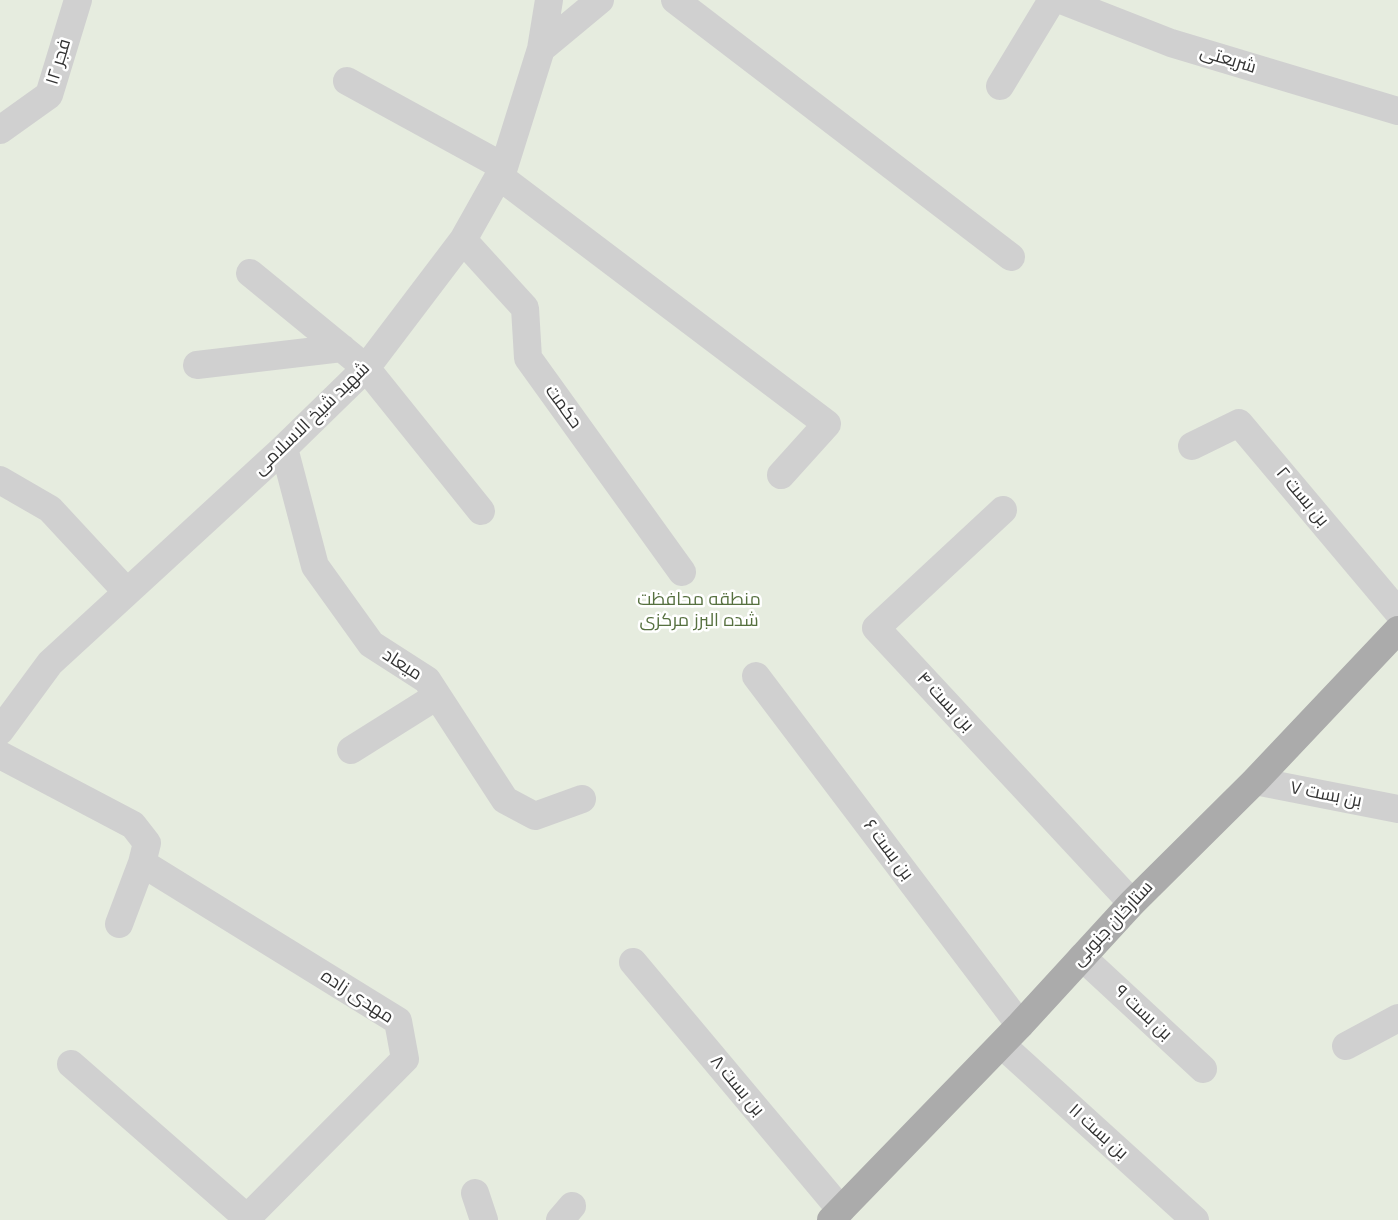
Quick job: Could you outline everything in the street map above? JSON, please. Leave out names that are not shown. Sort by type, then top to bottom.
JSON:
[{"type":"main road","name":"ستارخان جنوبی","points":[[836,1215],[1002,1045],[1132,903],[1255,781],[1398,630]]},
{"type":"street","name":"فجر ۱۲","points":[[0,130],[49,95],[78,0]]},
{"type":"street","name":"شهید شیخ الاسلامی","points":[[0,731],[50,663],[284,448],[366,368],[463,240],[501,172],[541,49],[549,0]]},
{"type":"street","points":[[541,49],[600,0]]},
{"type":"street","points":[[675,0],[1011,257]]},
{"type":"street","points":[[1000,86],[1052,0]]},
{"type":"street","name":"شریعتی","points":[[1061,0],[1171,42],[1398,111]]},
{"type":"street","points":[[347,81],[501,172],[827,424],[781,475]]},
{"type":"street","name":"حکمت","points":[[463,240],[525,308],[528,358],[682,572]]},
{"type":"street","points":[[250,273],[366,368],[481,510]]},
{"type":"street","points":[[197,365],[342,348]]},
{"type":"street","name":"بن بست ۲","points":[[1192,446],[1239,423],[1398,612]]},
{"type":"street","name":"میعاد","points":[[284,448],[315,566],[370,644],[427,680],[504,800],[535,816],[582,799]]},
{"type":"street","points":[[0,480],[50,509],[127,592]]},
{"type":"street","name":"بن بست ۴","points":[[1003,510],[876,628],[1132,903]]},
{"type":"street","name":"بن بست ۶","points":[[756,676],[1020,1025]]},
{"type":"street","points":[[351,750],[437,696]]},
{"type":"street","points":[[0,756],[133,825],[147,842],[142,863],[119,924]]},
{"type":"street","name":"بن بست ۷","points":[[1255,781],[1398,809]]},
{"type":"street","name":"مهدی زاده","points":[[142,863],[398,1021],[405,1059],[246,1219]]},
{"type":"street","name":"بن بست ۹","points":[[1082,957],[1203,1069]]},
{"type":"street","name":"بن بست ۸","points":[[633,962],[836,1215]]},
{"type":"street","points":[[1346,1046],[1398,1018]]},
{"type":"street","name":"بن بست ۱۱","points":[[1002,1045],[1195,1220]]},
{"type":"street","points":[[71,1064],[246,1219]]},
{"type":"street","points":[[475,1193],[484,1220]]},
{"type":"green space","name":"منطقه محافظت شده البرز مرکزی","points":[[0,0],[1398,0],[1398,1220],[0,1220]]}]
